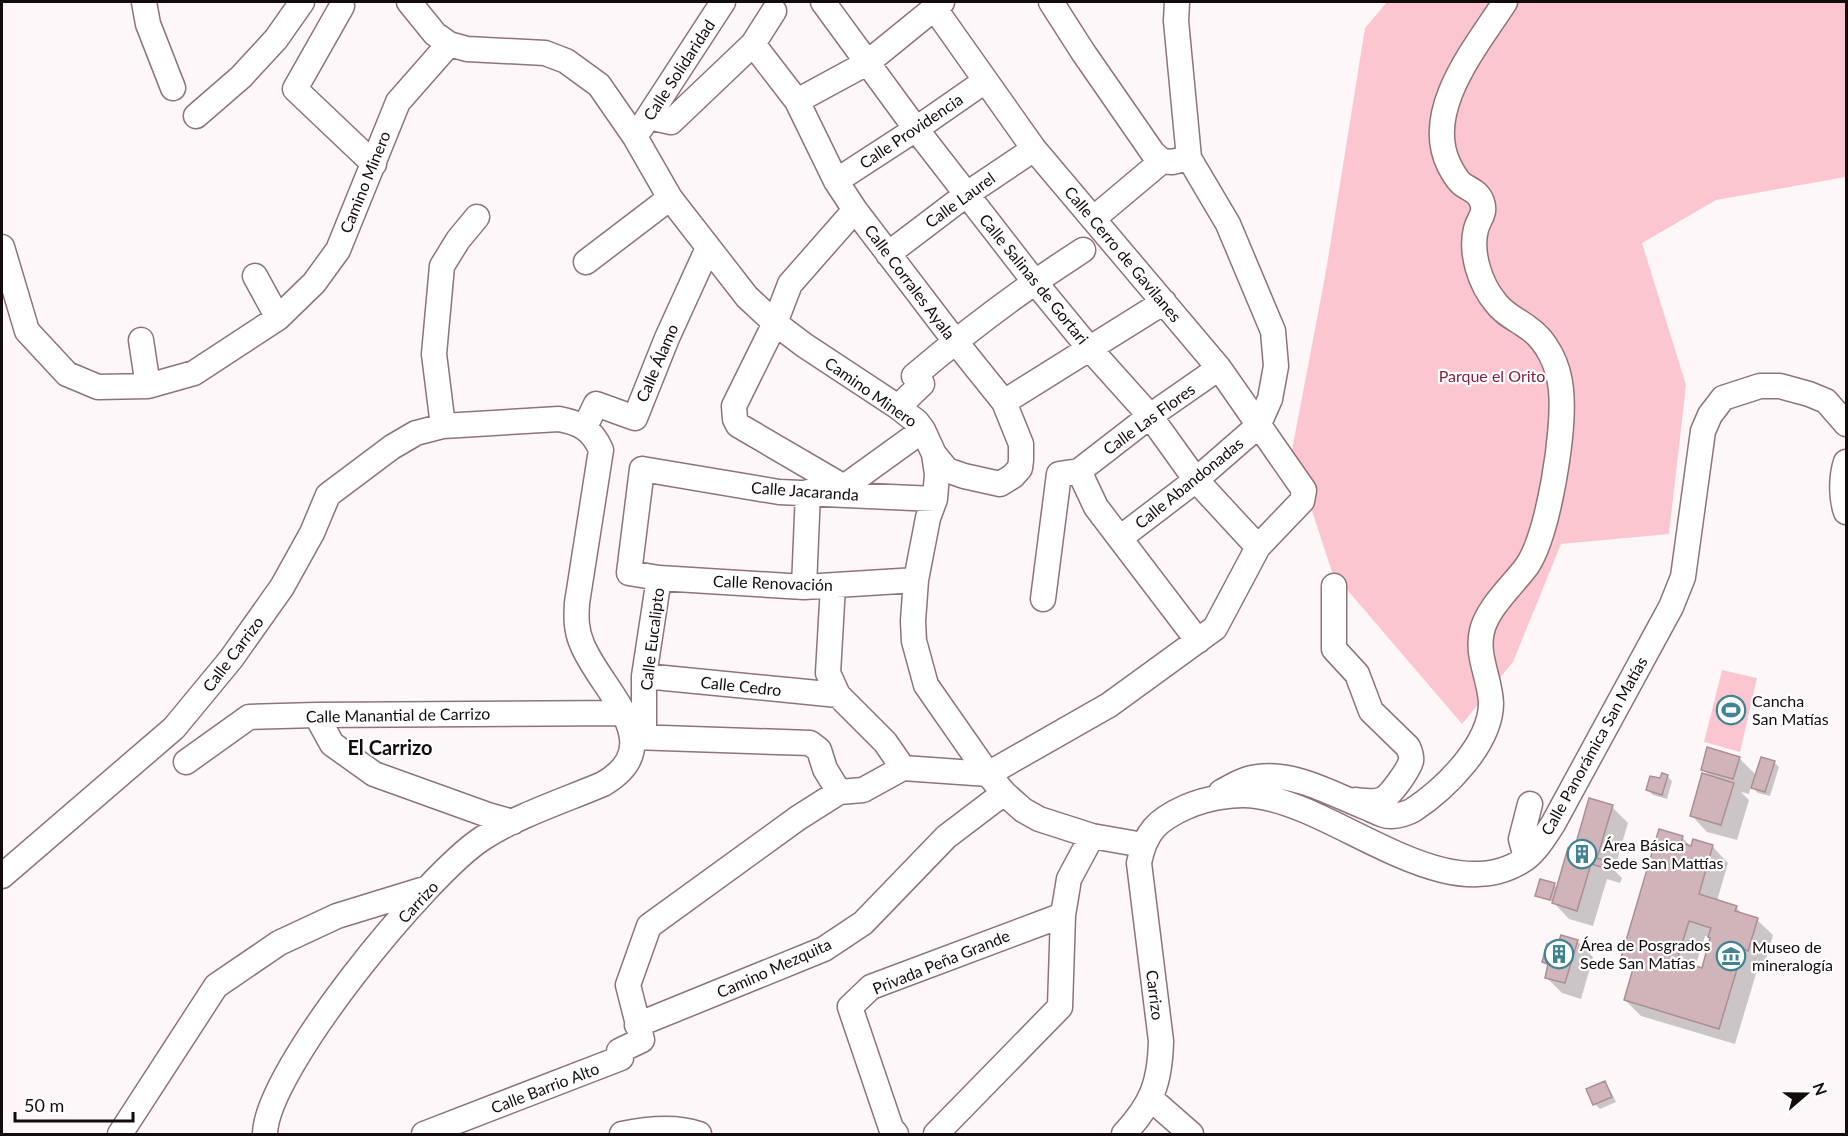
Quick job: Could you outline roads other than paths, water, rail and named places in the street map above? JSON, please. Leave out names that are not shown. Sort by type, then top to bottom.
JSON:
[{"type":"street","points":[[196,116],[241,77],[276,39],[302,2]]},
{"type":"street","points":[[409,2],[435,34],[449,44]]},
{"type":"street","name":"Calle Solidaridad","points":[[635,137],[660,120],[723,2]]},
{"type":"street","name":"Calle Salinas de Gortari","points":[[823,2],[916,129],[1034,281],[1089,348],[1150,416],[1196,480],[1257,547]]},
{"type":"street","points":[[1051,2],[1153,153],[1162,161],[1172,162],[1189,158]]},
{"type":"street","points":[[1177,2],[1176,21],[1189,158],[1228,224],[1273,331],[1276,366],[1270,399],[1258,426]]},
{"type":"street","points":[[1210,799],[1238,783],[1256,777],[1283,777],[1301,781],[1390,817],[1410,812],[1448,781],[1476,747],[1487,726],[1491,702],[1479,644],[1484,622],[1528,564],[1540,537],[1550,501],[1560,421],[1561,388],[1554,361],[1541,338],[1508,315],[1497,305],[1486,289],[1478,268],[1475,251],[1476,229],[1484,214],[1482,202],[1475,191],[1461,183],[1449,165],[1442,146],[1441,124],[1445,102],[1458,76],[1505,2]]},
{"type":"street","points":[[797,101],[867,63],[938,5]]},
{"type":"street","name":"Calle Cerro de Gavilanes","points":[[938,5],[985,81],[1034,149],[1219,368],[1304,490],[1302,501],[1257,547]]},
{"type":"street","points":[[342,6],[295,89],[374,164]]},
{"type":"street","points":[[660,120],[753,44],[774,11]]},
{"type":"street","points":[[146,13],[172,88]]},
{"type":"street","name":"Camino Minero","points":[[2,247],[27,331],[67,374],[98,387],[148,386],[194,373],[278,318],[314,283],[338,250],[398,102],[449,44],[467,49],[545,53],[566,61],[600,85],[635,137],[670,198],[747,297],[775,323],[804,345],[898,407],[923,429],[934,454],[937,474],[935,499],[928,518],[916,579],[914,641],[926,685],[988,774],[1023,810],[1039,819],[1092,836],[1143,845]]},
{"type":"street","name":"Calle Corrales Ayala","points":[[753,44],[797,101],[836,181],[855,210],[1004,402],[1021,444],[1020,468],[1013,476],[1000,484],[964,477],[947,470],[934,454]]},
{"type":"street","name":"Calle Providencia","points":[[836,181],[985,81]]},
{"type":"street","name":"Calle Laurel","points":[[888,255],[967,194],[1034,149]]},
{"type":"street","points":[[1093,219],[1162,161]]},
{"type":"street","points":[[586,262],[670,198]]},
{"type":"street","points":[[775,323],[790,284],[855,210]]},
{"type":"street","points":[[442,426],[434,354],[442,266],[458,240],[477,217]]},
{"type":"street","name":"Calle Álamo","points":[[585,427],[596,404],[635,418],[667,338],[708,248]]},
{"type":"street","points":[[898,407],[922,384],[914,376],[955,341],[1034,281],[1083,250]]},
{"type":"street","points":[[255,276],[278,318]]},
{"type":"street","points":[[1004,402],[1164,302]]},
{"type":"street","name":"Calle Jacaranda","points":[[775,323],[734,406],[738,425],[844,487],[923,429]]},
{"type":"street","points":[[141,340],[148,386]]},
{"type":"street","name":"Calle Las Flores","points":[[1043,599],[1059,474],[1079,471],[1150,416],[1219,368]]},
{"type":"street","name":"Calle Panorámica San Matías","points":[[1143,845],[1152,828],[1169,814],[1210,799],[1255,795],[1294,806],[1435,869],[1456,874],[1493,874],[1526,858],[1540,844],[1553,824],[1671,607],[1683,577],[1703,431],[1710,415],[1723,398],[1760,386],[1779,386],[1796,389],[1826,401],[1846,424]]},
{"type":"street","name":"Calle Carrizo","points":[[2,876],[174,728],[231,659],[282,587],[312,533],[328,495],[403,439],[442,426],[559,419],[576,422],[585,427]]},
{"type":"street","name":"Calle Abandonadas","points":[[1120,538],[1196,480],[1258,426]]},
{"type":"street","points":[[585,427],[596,439],[601,450],[577,603],[576,624],[590,660],[639,737],[810,742],[819,750],[825,769],[838,792]]},
{"type":"street","points":[[1846,462],[1843,471],[1846,512]]},
{"type":"street","name":"Calle Jacaranda","points":[[642,469],[779,492],[935,499]]},
{"type":"street","name":"Calle Eucalipto","points":[[629,573],[642,469]]},
{"type":"street","points":[[1079,471],[1096,507],[1198,640]]},
{"type":"street","points":[[804,587],[808,492]]},
{"type":"street","points":[[637,1025],[628,985],[650,926],[798,818],[838,792],[863,790],[903,768],[988,774],[1109,705],[1215,628],[1257,547]]},
{"type":"street","name":"Calle Renovación","points":[[629,573],[659,578],[804,587],[916,579]]},
{"type":"street","name":"Calle Eucalipto","points":[[639,737],[659,578]]},
{"type":"street","points":[[833,586],[828,673],[838,695],[885,742],[903,768]]},
{"type":"street","points":[[1334,586],[1334,649],[1357,674],[1371,711],[1408,747],[1411,755],[1411,762],[1390,794],[1383,800],[1346,800]]},
{"type":"street","name":"Calle Cedro","points":[[645,676],[838,695]]},
{"type":"street","name":"Calle Manantial de Carrizo","points":[[186,762],[249,717],[625,713]]},
{"type":"street","points":[[316,715],[332,744],[374,774],[513,822]]},
{"type":"street","name":"Carrizo","points":[[265,1134],[268,1110],[295,1059],[345,986],[384,938],[462,854],[482,839],[513,822],[603,784],[616,776],[627,762],[639,737]]},
{"type":"street","name":"Camino Mezquita","points":[[637,1025],[824,949],[863,923],[946,837],[1004,793]]},
{"type":"street","points":[[1526,858],[1521,839],[1530,804]]},
{"type":"street","points":[[936,1134],[1060,1007],[1063,915],[1068,879],[1092,836]]},
{"type":"street","name":"Carrizo","points":[[1124,1134],[1141,1117],[1151,1099],[1160,1062],[1161,1041],[1140,882],[1139,863],[1143,845]]},
{"type":"street","points":[[120,1134],[216,986],[279,943],[338,916],[430,888]]},
{"type":"street","name":"Privada Peña Grande","points":[[896,1134],[891,1128],[850,1007],[871,987],[1063,915]]},
{"type":"street","name":"Calle Barrio Alto","points":[[424,1134],[621,1058],[619,1051],[642,1040],[637,1025]]},
{"type":"street","points":[[1151,1099],[1191,1134]]},
{"type":"street","points":[[622,1134],[659,1130],[690,1131],[699,1134]]},
{"type":"place","name":"Cancha San Matías","points":[[1731,710]]},
{"type":"place","name":"Área Básica Sede San Mattías","points":[[1582,854]]},
{"type":"place","name":"Área de Posgrados Sede San Matías","points":[[1559,954]]},
{"type":"place","name":"Museo de mineralogía","points":[[1731,956]]},
{"type":"district","name":"El Carrizo","points":[[390,748]]},
{"type":"park label","name":"Parque el Orito","points":[[1492,376]]}]
